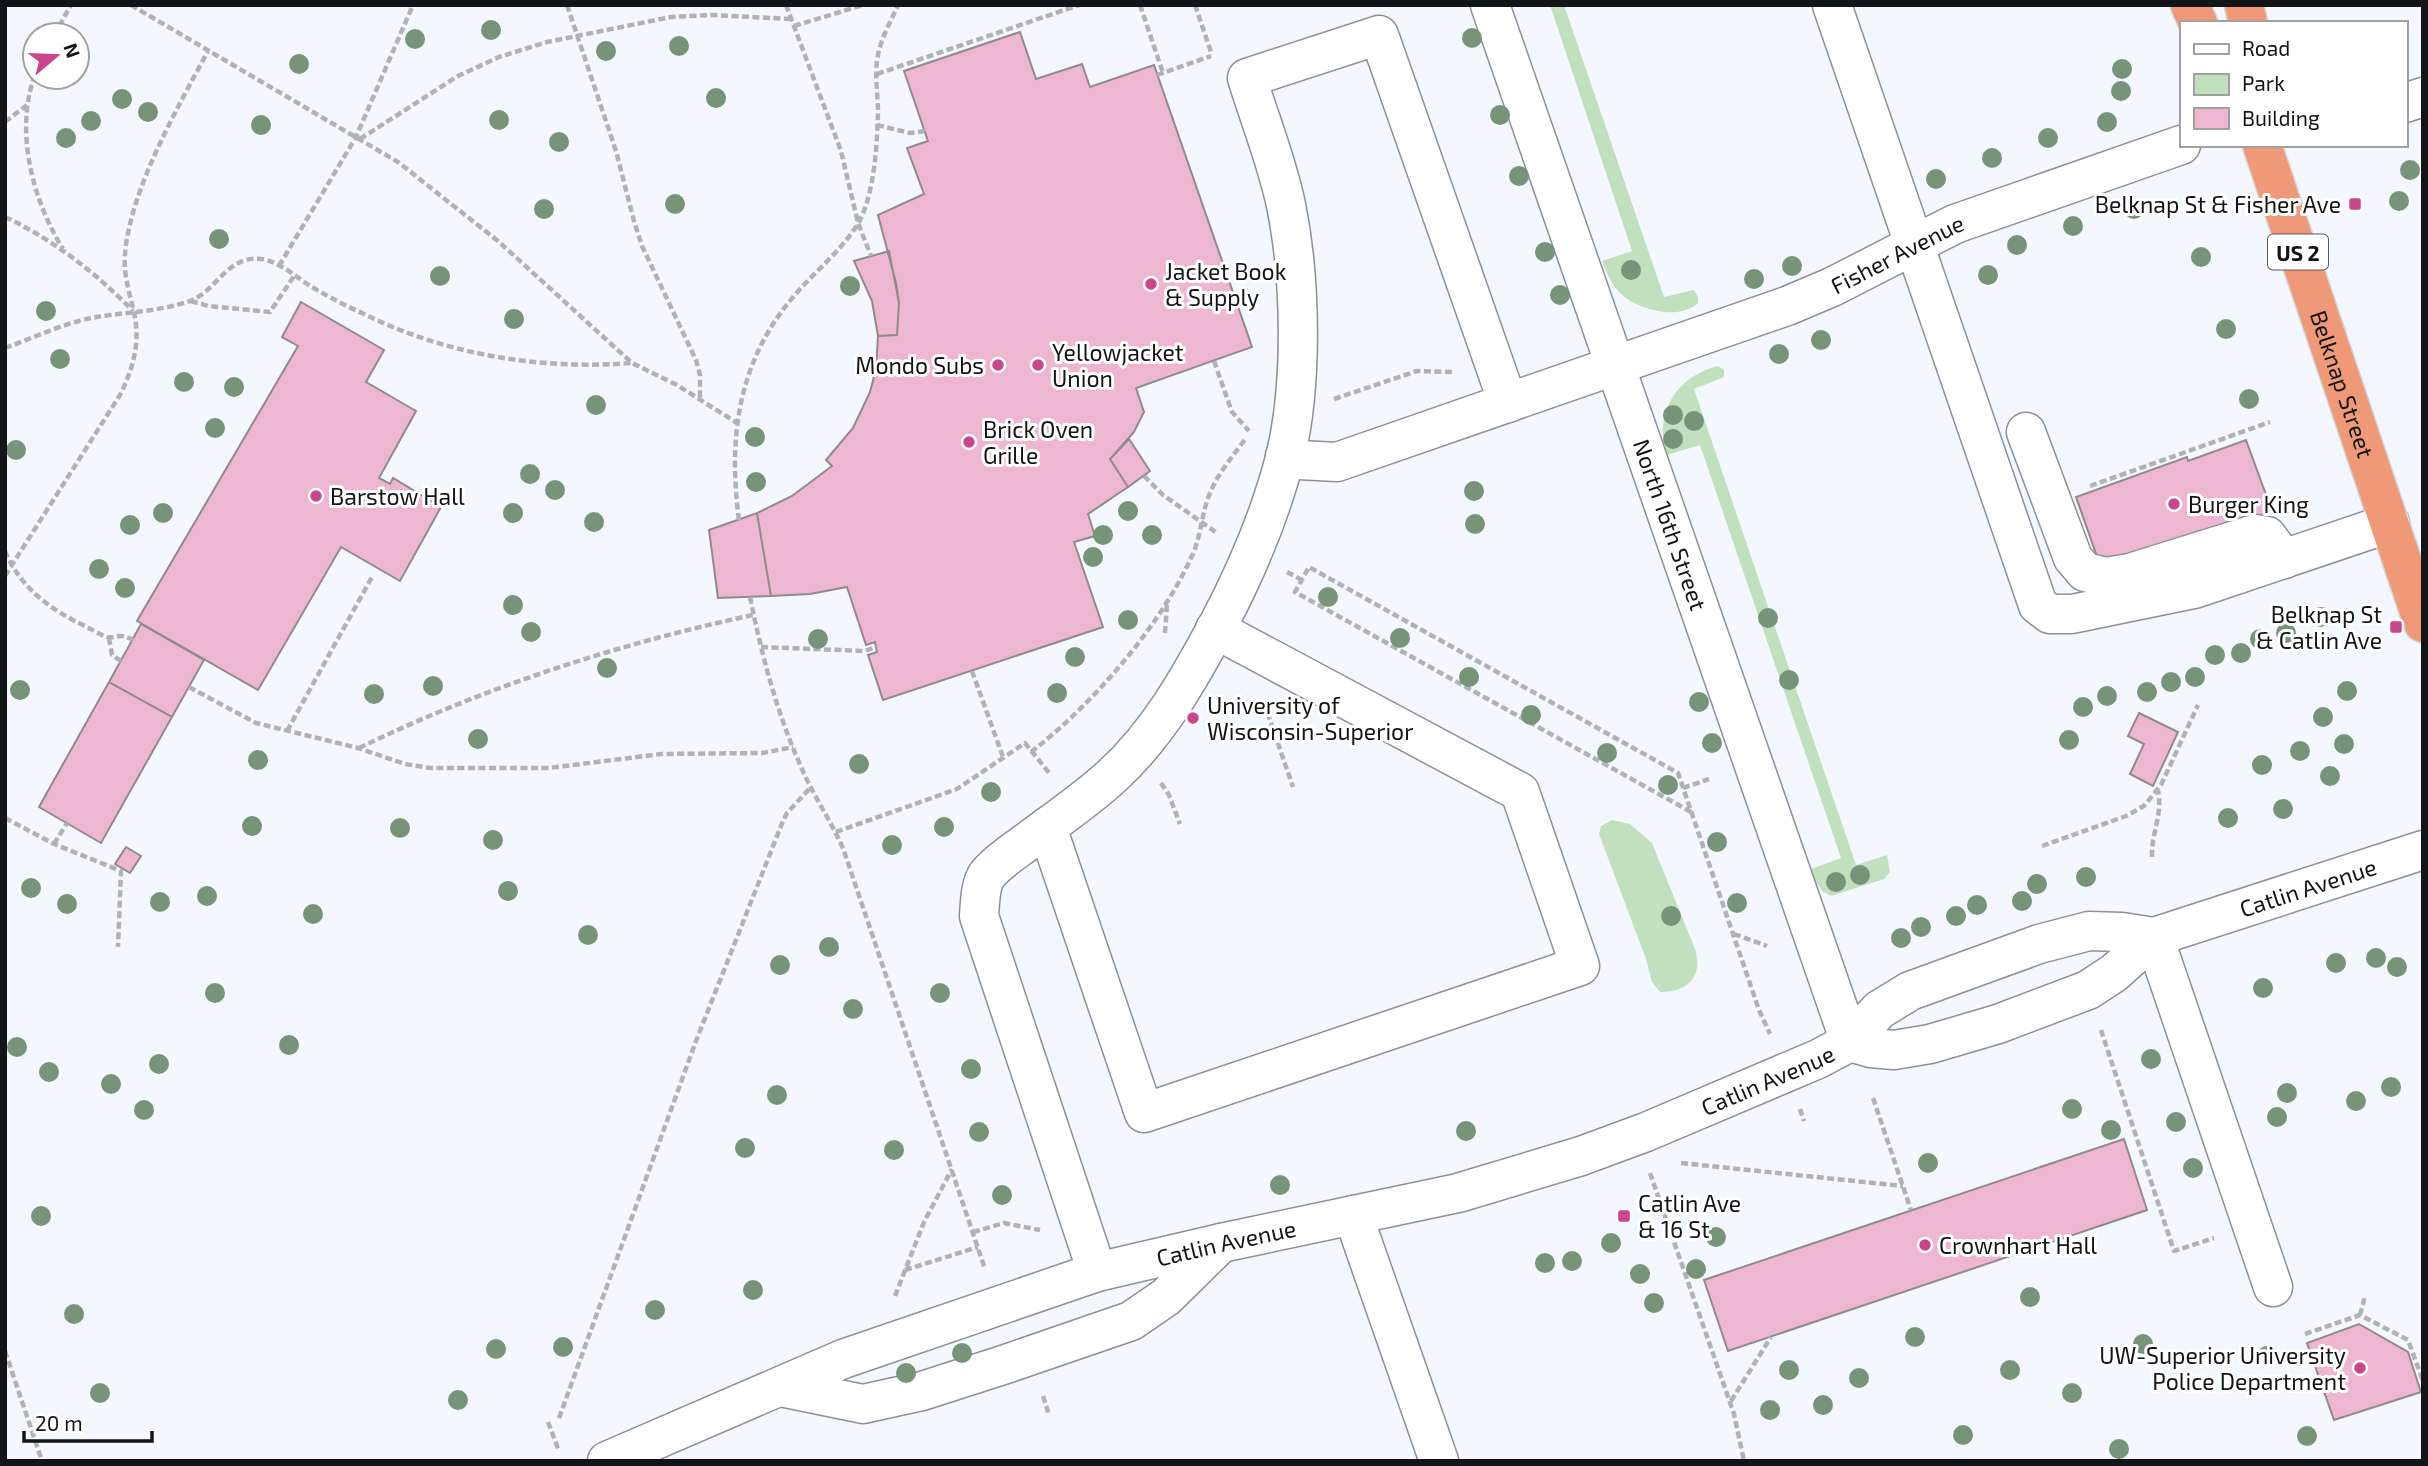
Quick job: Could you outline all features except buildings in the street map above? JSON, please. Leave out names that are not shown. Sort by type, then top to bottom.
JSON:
[{"type":"highway","points":[[2190,5],[2197,21]]},
{"type":"highway","name":"Belknap Street","points":[[2263,147],[2423,623]]},
{"type":"street","name":"North 16th Street","points":[[1490,5],[1850,1042]]},
{"type":"street","points":[[1832,5],[2038,605],[2050,614],[2072,614],[2193,589],[2390,523]]},
{"type":"street","points":[[1097,1272],[979,916],[986,877],[1007,856],[1099,788],[1135,752],[1179,694],[1253,553],[1276,488],[1293,413],[1298,317],[1293,255],[1280,179],[1247,78],[1379,35],[1508,403]]},
{"type":"street","name":"Fisher Avenue","points":[[1285,456],[1299,460],[1337,461],[1508,403],[1815,295],[1955,225],[2180,145]]},
{"type":"street","points":[[2026,432],[2073,558],[2085,572],[2106,577],[2130,573],[2255,534],[2267,536],[2284,559]]},
{"type":"street","points":[[1047,827],[1144,1113],[1580,966],[1520,792],[1215,629]]},
{"type":"street","name":"Catlin Avenue","points":[[1850,1042],[1882,1050],[1909,1048],[2037,1010],[2088,990],[2114,973],[2154,937],[2423,850]]},
{"type":"street","name":"Catlin Avenue","points":[[607,1461],[859,1353],[1097,1272],[1458,1193],[1581,1156],[1786,1073],[1850,1042],[1879,1010],[1910,991],[1944,977],[2077,933],[2107,931],[2154,937]]},
{"type":"street","points":[[2154,937],[2273,1287]]},
{"type":"street","points":[[1353,1216],[1439,1461]]},
{"type":"street","points":[[780,1387],[863,1404],[922,1391],[1003,1365],[1131,1321],[1166,1297],[1221,1243]]},
{"type":"path","points":[[62,21],[71,5]]},
{"type":"path","points":[[131,5],[398,162],[498,241],[632,363],[677,385],[737,423]]},
{"type":"path","points":[[279,266],[358,138],[412,5]]},
{"type":"path","points":[[567,5],[616,151],[642,246],[696,360],[700,400]]},
{"type":"path","points":[[786,5],[841,151],[858,223],[871,256]]},
{"type":"path","points":[[793,26],[863,5]]},
{"type":"path","points":[[739,520],[735,474],[737,423],[751,366],[765,337],[787,303],[858,223],[868,199],[877,125],[877,74],[881,43],[898,5]]},
{"type":"path","points":[[877,74],[1079,5]]},
{"type":"path","points":[[1140,5],[1160,74],[1212,56]]},
{"type":"path","points":[[1195,5],[1216,68]]},
{"type":"path","points":[[358,138],[443,84],[476,66],[516,51],[576,35],[654,20],[701,15],[791,19]]},
{"type":"path","points":[[5,576],[132,372],[136,346],[134,312],[125,268],[131,223],[159,147],[208,51]]},
{"type":"path","points":[[31,91],[27,105],[29,157],[49,225],[63,249]]},
{"type":"path","points":[[5,122],[27,105]]},
{"type":"path","points":[[877,125],[910,133],[925,131]]},
{"type":"path","points":[[5,218],[63,249],[134,312]]},
{"type":"path","points":[[5,348],[81,321],[191,300],[225,271],[239,263],[261,259],[279,266],[364,314],[445,347],[504,359],[583,365],[632,363]]},
{"type":"path","points":[[191,300],[208,306],[270,313],[294,276]]},
{"type":"path","points":[[1214,361],[1232,412],[1250,432]]},
{"type":"path","points":[[1332,400],[1417,371],[1463,372]]},
{"type":"path","points":[[2051,500],[2270,422]]},
{"type":"path","points":[[1031,752],[1090,699],[1167,603],[1192,556],[1206,503],[1216,478],[1256,423]]},
{"type":"path","points":[[1144,476],[1163,495],[1220,535]]},
{"type":"path","points":[[5,551],[12,567],[33,593],[55,611],[109,638],[121,635],[133,640]]},
{"type":"path","points":[[5,566],[12,567]]},
{"type":"path","points":[[1691,813],[1295,592],[1309,567],[1678,773],[1759,1010],[1772,1039]]},
{"type":"path","points":[[287,731],[372,577]]},
{"type":"path","points":[[750,597],[778,708],[811,787],[836,832],[986,1271]]},
{"type":"path","points":[[358,748],[444,709],[567,664],[660,635],[753,614]]},
{"type":"path","points":[[109,638],[110,651],[121,661]]},
{"type":"path","points":[[761,646],[865,651],[876,647]]},
{"type":"path","points":[[972,671],[1003,757]]},
{"type":"path","points":[[189,687],[257,723],[358,748],[405,764],[455,770],[548,768],[661,754],[762,753],[793,747]]},
{"type":"path","points":[[1260,691],[1293,787]]},
{"type":"path","points":[[2042,846],[2126,816],[2144,806],[2158,790],[2198,705]]},
{"type":"path","points":[[836,832],[948,793],[964,785],[1024,743],[1052,777]]},
{"type":"path","points":[[1683,788],[1709,779]]},
{"type":"path","points":[[559,1418],[696,1041],[783,821],[811,787]]},
{"type":"path","points":[[2152,858],[2160,808],[2158,790]]},
{"type":"path","points":[[1171,799],[1180,824]]},
{"type":"path","points":[[5,818],[54,844],[121,871],[118,947]]},
{"type":"path","points":[[54,844],[67,822]]},
{"type":"path","points":[[1733,934],[1768,947]]},
{"type":"path","points":[[2098,1022],[2174,1251],[2252,1226]]},
{"type":"path","points":[[1873,1098],[1911,1210]]},
{"type":"path","points":[[1680,1163],[1903,1186]]},
{"type":"path","points":[[892,1304],[929,1210],[952,1169]]},
{"type":"path","points":[[1650,1172],[1730,1401],[1744,1461]]},
{"type":"path","points":[[973,1232],[1003,1223],[1042,1230]]},
{"type":"path","points":[[904,1270],[978,1247]]},
{"type":"path","points":[[2360,1315],[2365,1296]]},
{"type":"path","points":[[2305,1334],[2360,1315],[2408,1340],[2423,1381]]},
{"type":"path","points":[[1730,1401],[1771,1337]]},
{"type":"path","points":[[5,1352],[42,1461]]},
{"type":"path","points":[[1041,1390],[1049,1415]]},
{"type":"path","points":[[548,1422],[559,1451]]},
{"type":"green space","points":[[1550,5],[1564,5],[1664,297],[1694,290],[1698,303],[1690,308],[1670,312],[1638,305],[1621,294],[1608,275],[1602,261],[1632,251]]},
{"type":"green space","points":[[1718,366],[1724,370],[1724,377],[1694,389],[1856,865],[1887,855],[1890,872],[1884,879],[1831,896],[1822,891],[1808,870],[1841,858],[1700,445],[1667,455],[1663,440],[1666,411],[1680,387],[1703,371]]},
{"type":"green space","points":[[1612,820],[1630,824],[1652,843],[1695,949],[1695,975],[1678,990],[1660,992],[1652,982],[1646,959],[1599,834],[1601,826]]},
{"type":"place","name":"Belknap St & Fisher Ave","points":[[2355,204]]},
{"type":"place","name":"Jacket Book & Supply","points":[[1151,284]]},
{"type":"place","name":"Mondo Subs","points":[[998,365]]},
{"type":"place","name":"Yellowjacket Union","points":[[1038,365]]},
{"type":"place","name":"Brick Oven Grille","points":[[969,442]]},
{"type":"place","name":"Barstow Hall","points":[[316,496]]},
{"type":"place","name":"Burger King","points":[[2174,504]]},
{"type":"place","name":"Belknap St & Catlin Ave","points":[[2396,627]]},
{"type":"place","name":"University of Wisconsin-Superior","points":[[1193,718]]},
{"type":"place","name":"Catlin Ave & 16 St","points":[[1624,1216]]},
{"type":"place","name":"Crownhart Hall","points":[[1925,1245]]},
{"type":"place","name":"UW-Superior University Police Department","points":[[2360,1368]]}]
